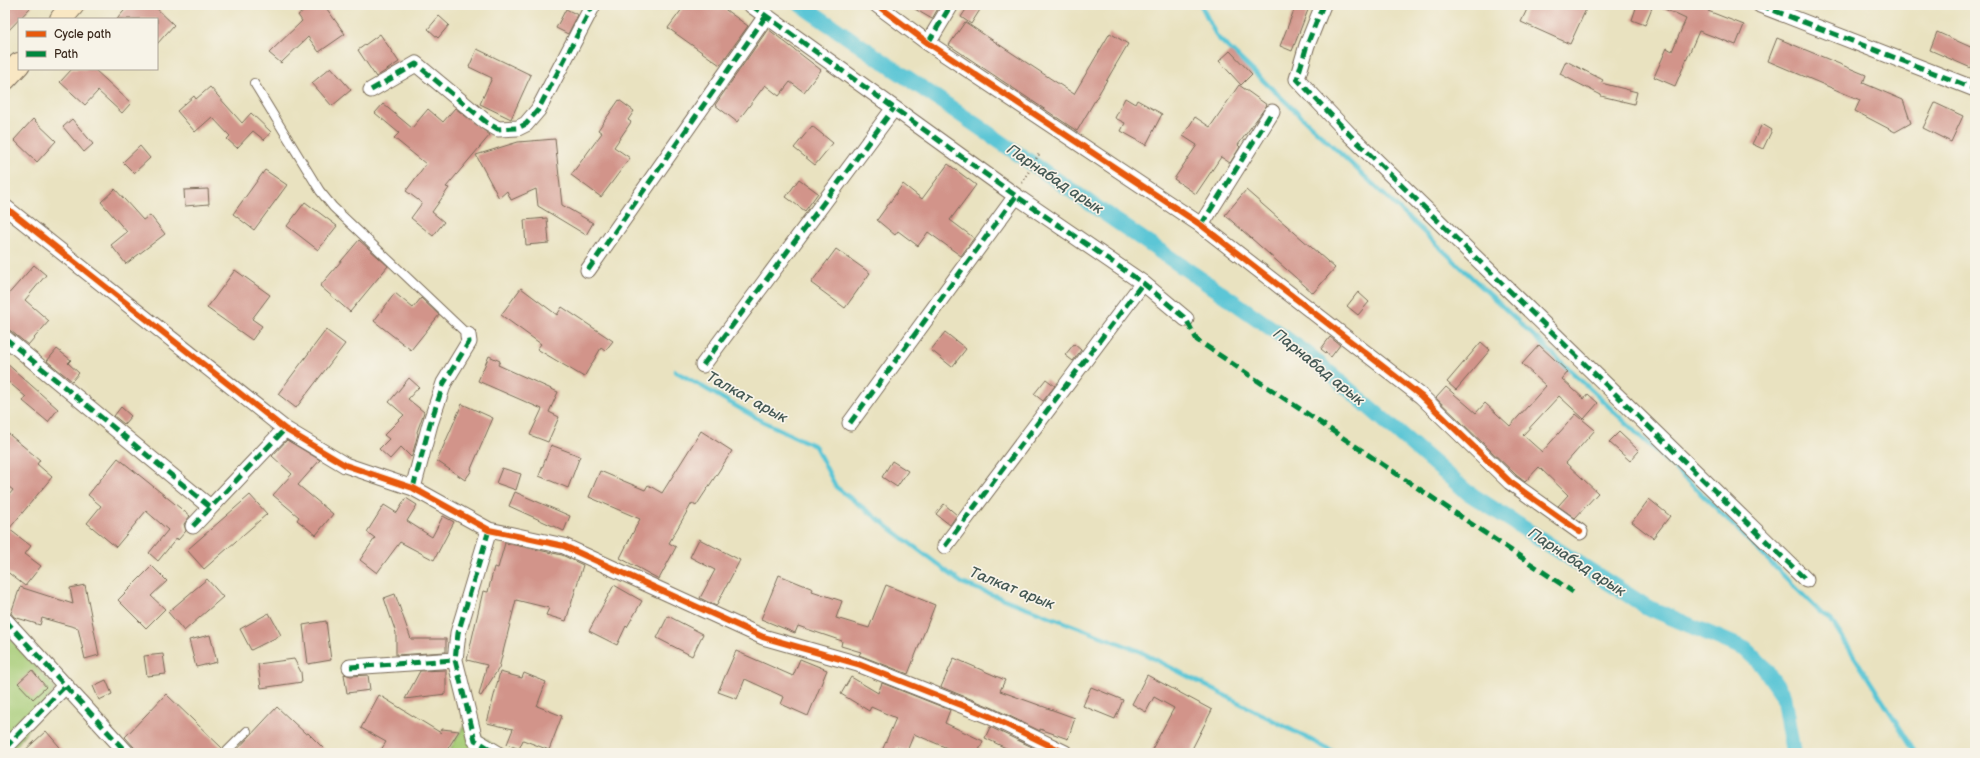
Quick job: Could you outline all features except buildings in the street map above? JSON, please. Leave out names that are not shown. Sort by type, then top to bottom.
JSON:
[{"type":"main road","points":[[62,18],[73,5]]},
{"type":"main road","points":[[5,79],[18,65]]},
{"type":"street","points":[[371,90],[416,64],[486,122],[498,129],[518,128],[526,124],[538,110],[593,5]]},
{"type":"street","points":[[751,5],[1016,196],[1143,283],[1186,319]]},
{"type":"street","points":[[877,5],[928,43],[1201,225],[1421,396],[1510,482],[1580,532]]},
{"type":"street","points":[[928,43],[952,5]]},
{"type":"street","points":[[1323,5],[1306,45],[1297,79],[1350,135],[1806,580]]},
{"type":"street","points":[[1760,5],[1975,89]]},
{"type":"street","points":[[588,270],[766,16]]},
{"type":"street","points":[[703,366],[894,108]]},
{"type":"street","points":[[1201,225],[1272,112]]},
{"type":"street","points":[[850,422],[1016,196]]},
{"type":"street","points":[[5,208],[285,429],[345,465],[413,488],[489,530],[564,546],[763,637],[858,664],[989,716],[1065,753]]},
{"type":"street","points":[[945,546],[1143,283]]},
{"type":"street","points":[[413,488],[430,424],[444,383],[469,342],[468,334]]},
{"type":"street","points":[[5,338],[210,507]]},
{"type":"street","points":[[194,526],[210,507],[285,429]]},
{"type":"street","points":[[489,530],[458,633],[455,660],[475,740],[497,753]]},
{"type":"street","points":[[5,620],[127,753]]},
{"type":"street","points":[[350,667],[455,660]]},
{"type":"street","points":[[5,748],[66,685]]},
{"type":"lane","points":[[254,83],[320,191],[333,207],[468,334]]},
{"type":"lane","points":[[225,753],[247,731]]},
{"type":"path","points":[[1024,179],[1039,154]]},
{"type":"green space","points":[[5,633],[55,688],[12,753],[5,753]]},
{"type":"green space","points":[[465,724],[505,753],[448,753]]},
{"type":"waterway","name":"Парнабад арык","points":[[801,5],[1237,304],[1310,356],[1467,492],[1647,607],[1745,649],[1762,665],[1783,695],[1793,753]]},
{"type":"waterway","points":[[1201,5],[1217,37],[1714,506],[1821,613],[1831,620],[1916,753]]},
{"type":"waterway","name":"Талкат арык","points":[[675,371],[760,420],[815,446],[836,487],[962,583],[1137,650],[1336,753]]},
{"type":"marked path","points":[[371,90],[416,64],[486,122],[498,129],[518,128],[526,124],[538,110],[593,5]]},
{"type":"marked path","points":[[751,5],[1016,196],[1143,283],[1186,319],[1197,340],[1573,592]]},
{"type":"marked path","points":[[928,43],[951,5]]},
{"type":"marked path","points":[[1323,5],[1307,45],[1297,79],[1350,135],[1806,580]]},
{"type":"marked path","points":[[1760,5],[1975,89]]},
{"type":"marked path","points":[[588,270],[766,16]]},
{"type":"marked path","points":[[703,365],[894,108]]},
{"type":"marked path","points":[[1201,225],[1272,112]]},
{"type":"marked path","points":[[850,423],[1016,196]]},
{"type":"marked path","points":[[945,546],[1143,283]]},
{"type":"marked path","points":[[413,488],[430,424],[444,383],[469,342],[468,335]]},
{"type":"marked path","points":[[5,338],[210,507]]},
{"type":"marked path","points":[[193,526],[285,429]]},
{"type":"marked path","points":[[489,530],[458,633],[455,660],[475,740],[497,753]]},
{"type":"marked path","points":[[5,620],[127,753]]},
{"type":"marked path","points":[[350,667],[455,660]]},
{"type":"marked path","points":[[5,748],[66,685]]},
{"type":"cycle path","points":[[877,5],[928,43],[1201,225],[1421,396],[1510,482],[1580,532]]},
{"type":"cycle path","points":[[5,207],[285,429],[345,465],[413,488],[489,530],[564,546],[763,637],[858,664],[989,716],[1065,753]]}]
